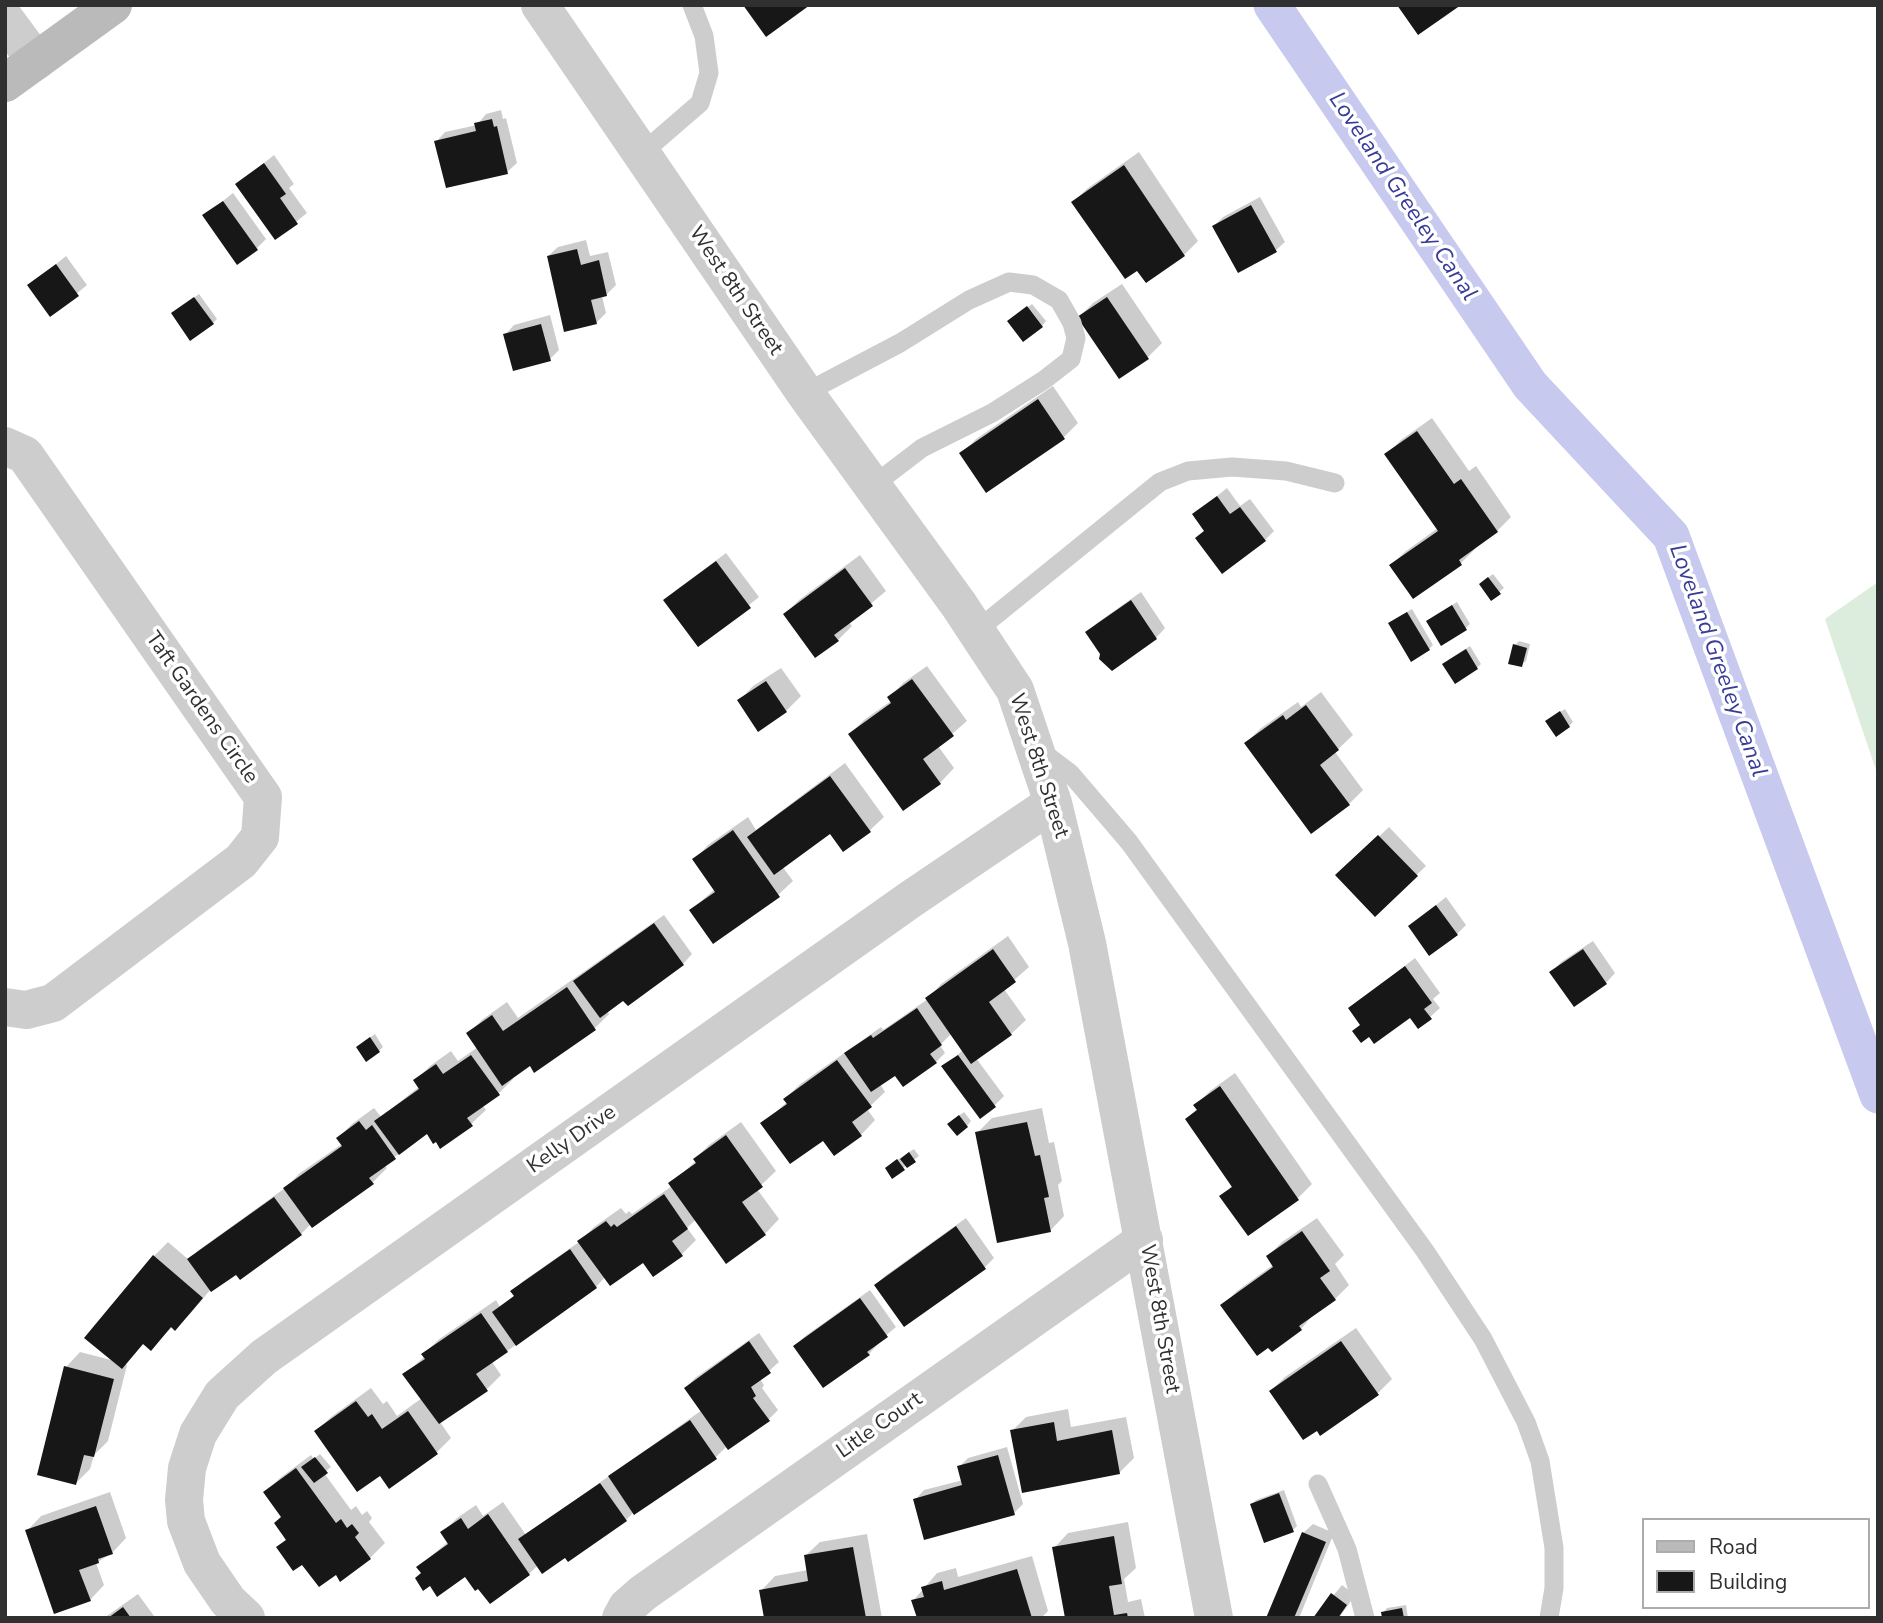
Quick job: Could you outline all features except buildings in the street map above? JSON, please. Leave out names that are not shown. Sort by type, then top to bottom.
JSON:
[{"type":"main road","points":[[5,83],[113,5]]},
{"type":"street","name":"West 8th Street","points":[[540,5],[805,393],[913,540],[1015,690],[1053,803],[1087,943],[1214,1618]]},
{"type":"street","points":[[5,19],[36,61]]},
{"type":"street","name":"Taft Gardens Circle","points":[[5,446],[25,455],[263,797],[260,837],[241,861],[53,1003],[26,1010],[5,1007]]},
{"type":"street","name":"Kelly Drive","points":[[246,1618],[228,1601],[214,1582],[193,1540],[184,1500],[187,1468],[198,1434],[222,1395],[264,1357],[911,899],[1053,803]]},
{"type":"street","name":"Litle Court","points":[[621,1618],[627,1607],[643,1593],[1144,1240]]},
{"type":"lane","points":[[642,154],[700,103],[709,73],[704,36],[692,5]]},
{"type":"lane","points":[[805,393],[900,343],[969,300],[1009,282],[1033,285],[1059,300],[1072,323],[1076,338],[1071,359],[1044,380],[992,413],[922,448],[871,486]]},
{"type":"lane","points":[[976,631],[1160,482],[1188,471],[1232,467],[1286,471],[1335,483]]},
{"type":"lane","points":[[1034,746],[1070,773],[1129,842],[1425,1251],[1483,1339],[1526,1422],[1540,1461],[1554,1548],[1554,1588],[1549,1618]]},
{"type":"lane","points":[[1318,1484],[1348,1549],[1365,1618]]},
{"type":"green space","points":[[1878,582],[1878,776],[1825,619]]},
{"type":"waterway","name":"Loveland Greeley Canal","points":[[1272,5],[1530,385],[1671,536],[1878,1095]]}]
